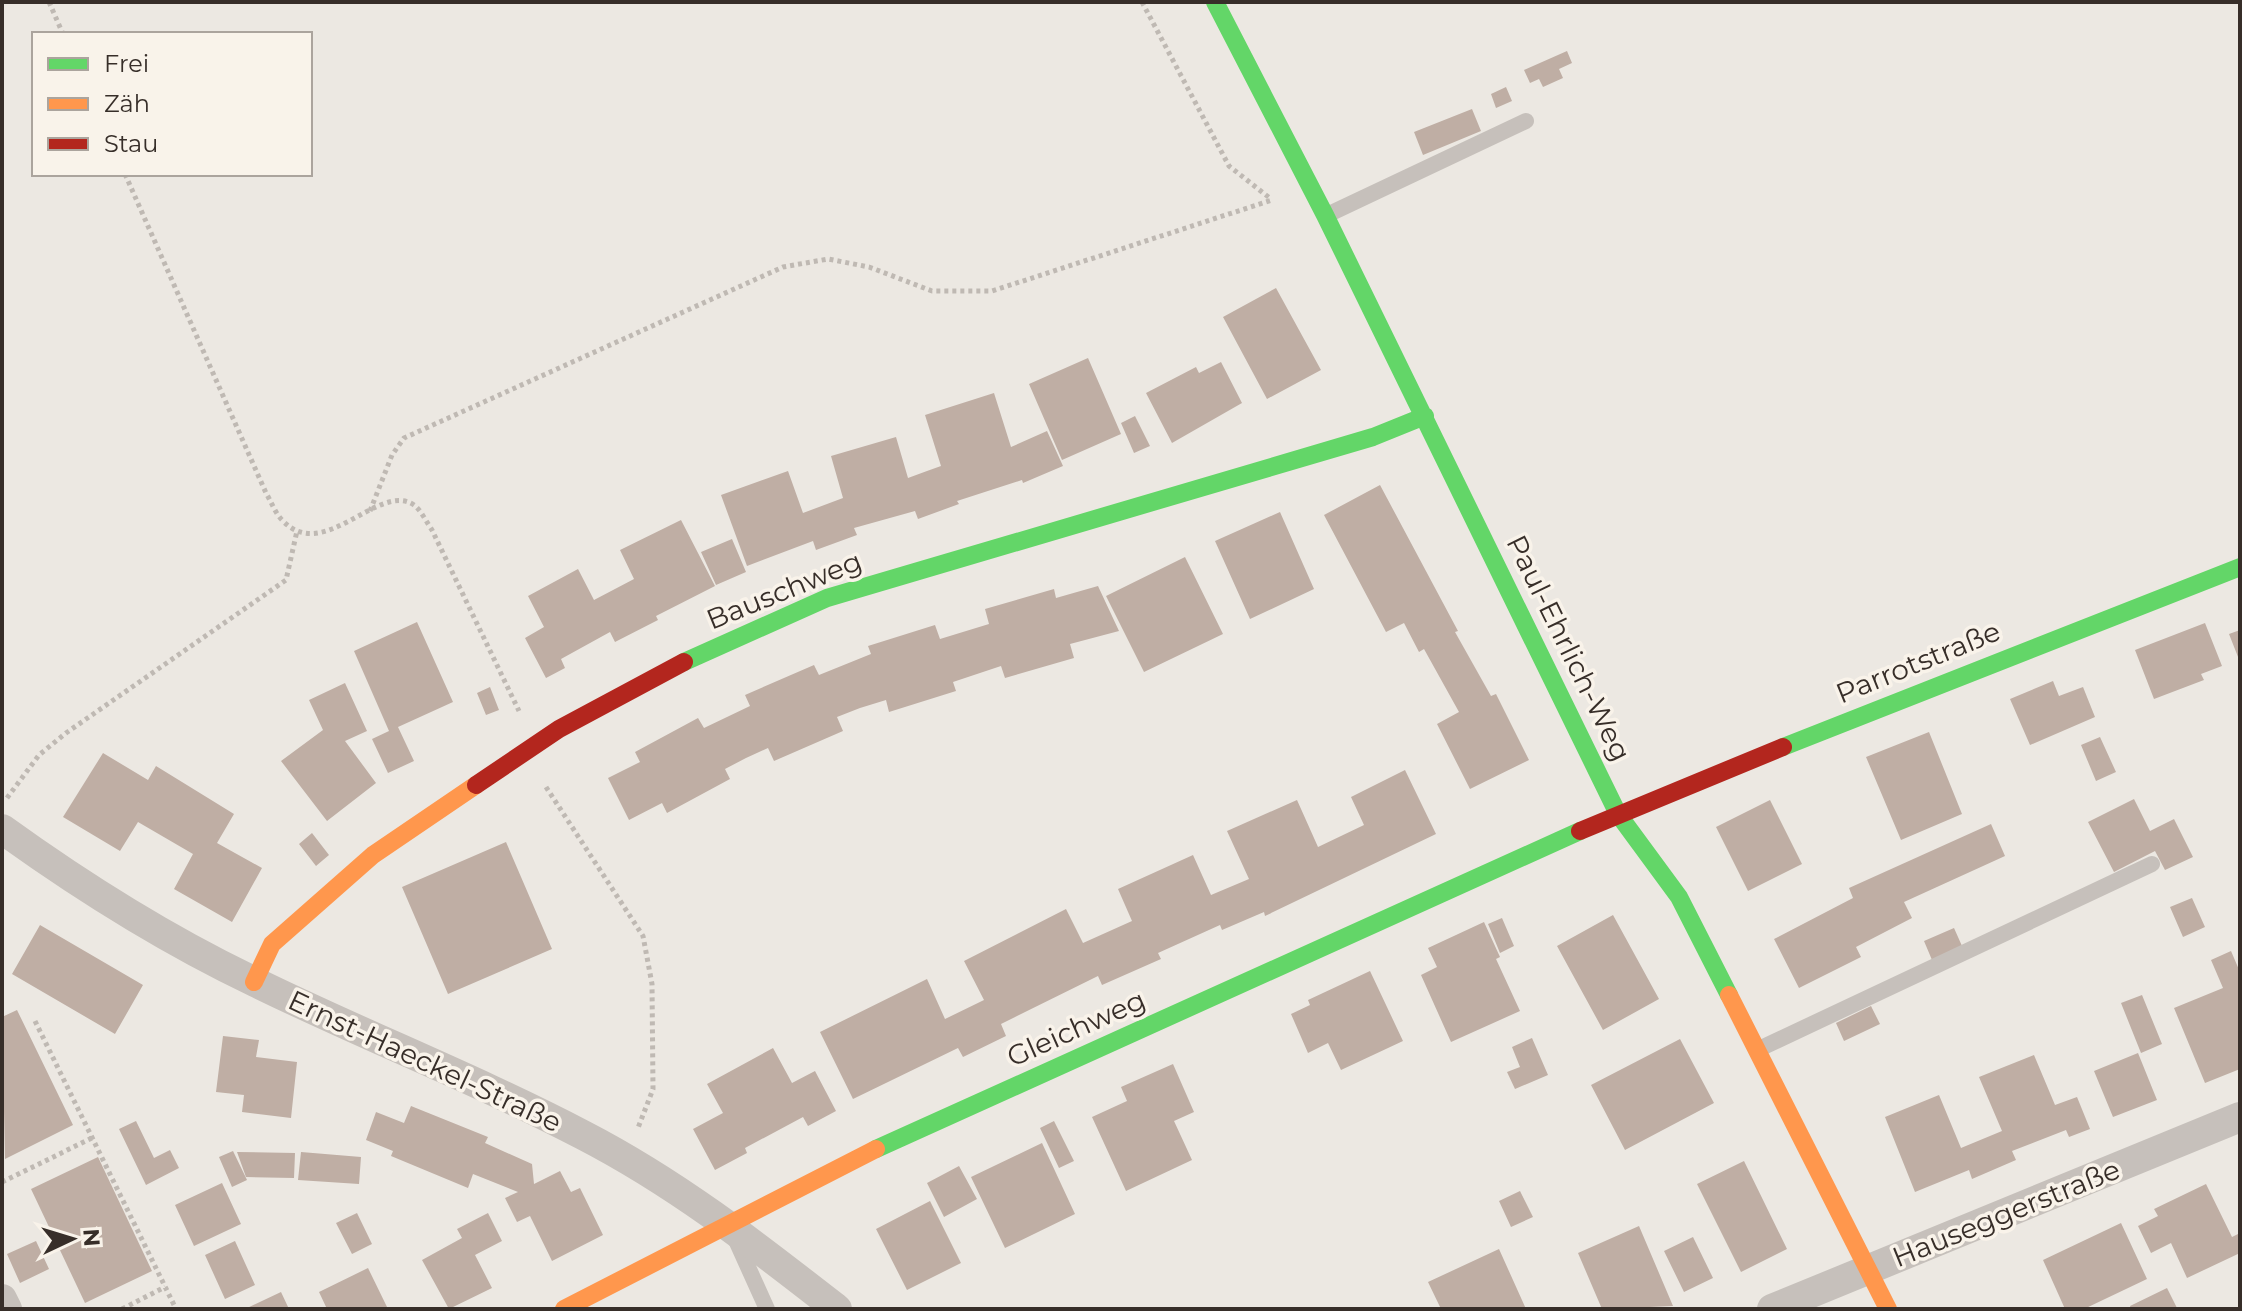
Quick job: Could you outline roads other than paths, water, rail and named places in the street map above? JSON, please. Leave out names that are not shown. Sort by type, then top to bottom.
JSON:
[{"type":"street","name":"Paul-Ehrlich-Weg","points":[[1215,2],[1310,184],[1618,814],[1679,897],[1888,1309]]},
{"type":"street","name":"Bauschweg","points":[[254,982],[272,944],[373,855],[529,748],[705,651],[827,598],[1373,437],[1425,416]]},
{"type":"street","name":"Parrotstraße","points":[[1618,814],[2004,657],[2240,567]]},
{"type":"street","name":"Gleichweg","points":[[564,1309],[837,1167],[1618,814]]},
{"type":"street","name":"Ernst-Haeckel-Straße","points":[[2,829],[103,896],[254,982],[465,1077],[623,1157],[729,1223],[837,1309]]},
{"type":"street","name":"Hauseggerstraße","points":[[1772,1309],[2240,1117]]},
{"type":"street","points":[[2,1299],[7,1309]]},
{"type":"lane","points":[[1325,215],[1526,121]]},
{"type":"lane","points":[[1757,1050],[2152,864]]},
{"type":"lane","points":[[729,1223],[767,1309]]}]
